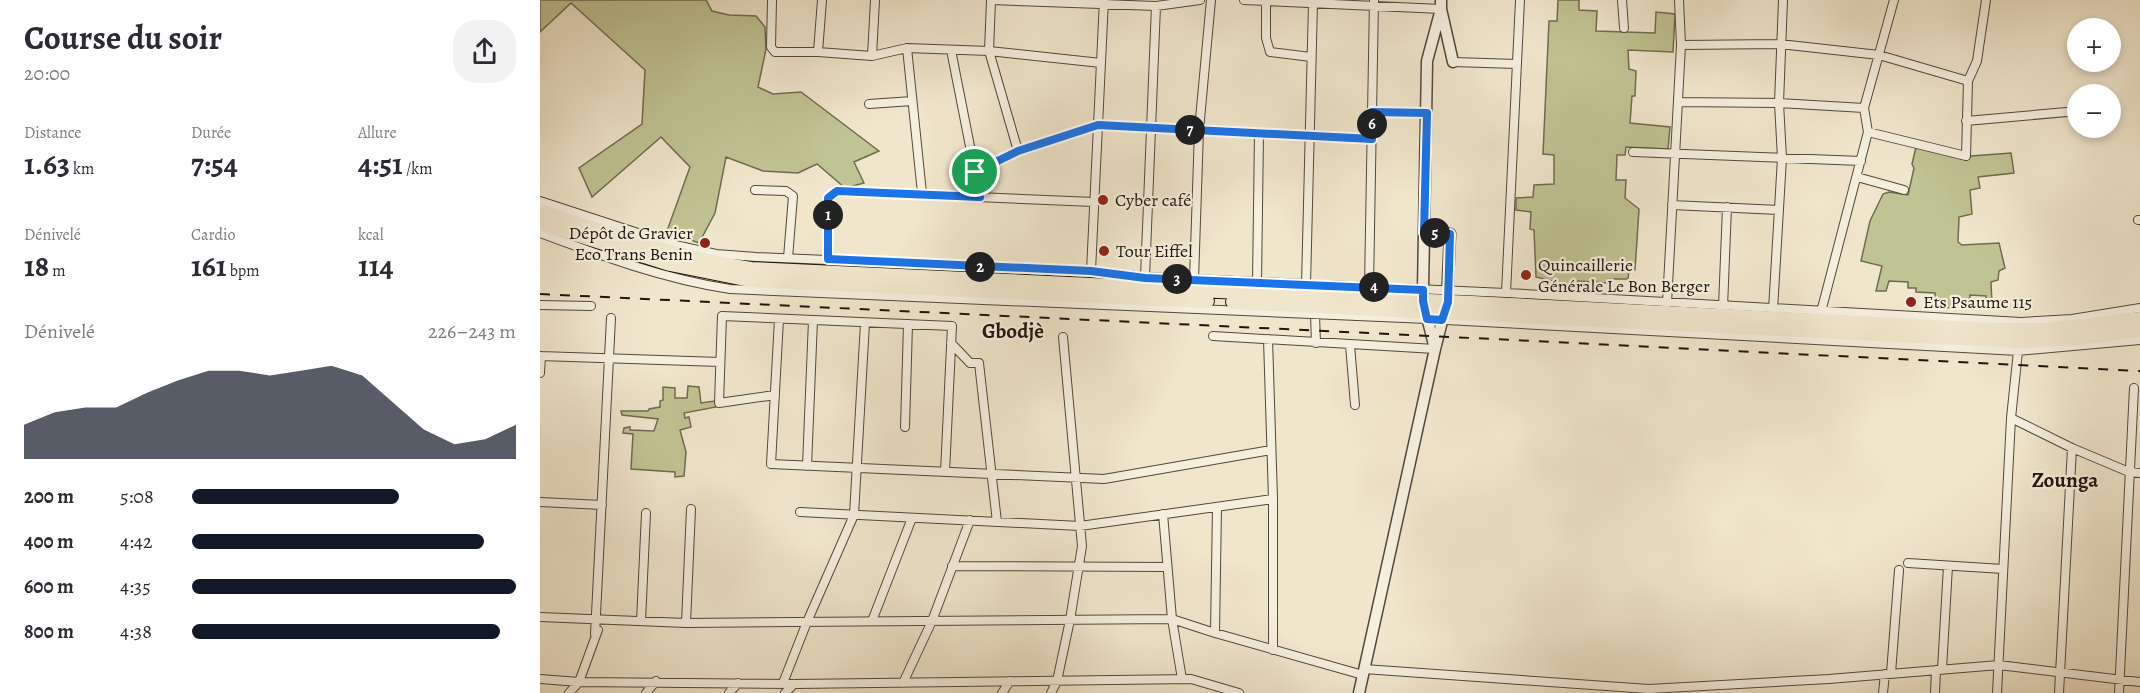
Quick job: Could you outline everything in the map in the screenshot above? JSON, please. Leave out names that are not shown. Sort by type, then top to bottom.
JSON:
[{"type":"highway","points":[[540,211],[672,254],[708,263],[751,269],[1425,305],[2021,331],[2140,319]]},
{"type":"highway","points":[[540,223],[670,264],[750,280],[1425,305]]},
{"type":"highway","points":[[1446,306],[2021,341],[2078,338],[2140,330]]},
{"type":"street","points":[[772,0],[772,50],[775,52],[872,56],[907,48],[989,51],[1101,63]]},
{"type":"street","points":[[818,52],[822,0]]},
{"type":"street","points":[[872,56],[875,0]]},
{"type":"street","points":[[1018,151],[989,51],[992,0],[1103,2],[1156,6],[1200,0]]},
{"type":"street","points":[[1194,280],[1199,130],[1211,0]]},
{"type":"street","points":[[1244,0],[1441,4]]},
{"type":"street","points":[[1266,0],[1266,38],[1270,52],[1311,57]]},
{"type":"street","points":[[1506,293],[1520,0]]},
{"type":"street","points":[[1622,0],[1624,28]]},
{"type":"street","points":[[1667,303],[1681,45],[1679,0]]},
{"type":"street","points":[[1773,310],[1782,158],[1779,103],[1783,0]]},
{"type":"street","points":[[1821,312],[1868,132],[1864,108],[1894,0]]},
{"type":"street","points":[[1868,132],[1966,156],[1968,81],[1977,60],[1986,0]]},
{"type":"street","points":[[1091,271],[1103,2]]},
{"type":"street","points":[[1306,285],[1313,3]]},
{"type":"street","points":[[1369,287],[1374,3]]},
{"type":"street","points":[[1441,4],[1453,62],[1517,64]]},
{"type":"street","points":[[1435,349],[1425,305],[1424,233],[1427,61],[1441,4]]},
{"type":"street","points":[[1145,278],[1156,6]]},
{"type":"street","points":[[1681,45],[1780,44],[1879,55],[1968,81]]},
{"type":"street","points":[[907,48],[922,193]]},
{"type":"street","points":[[951,50],[980,197]]},
{"type":"street","points":[[869,105],[912,101]]},
{"type":"street","points":[[1678,102],[1779,103],[1864,108]]},
{"type":"street","points":[[1372,112],[1427,113]]},
{"type":"street","points":[[1966,121],[2067,112]]},
{"type":"street","points":[[975,172],[1018,151],[1098,125],[1372,139]]},
{"type":"street","points":[[1257,283],[1259,133]]},
{"type":"street","points":[[1633,152],[1861,161]]},
{"type":"street","points":[[1857,177],[1904,190]]},
{"type":"street","points":[[755,190],[786,191],[793,196],[788,258]]},
{"type":"street","points":[[828,259],[828,198],[837,191],[1094,202]]},
{"type":"street","points":[[540,201],[675,245],[716,254],[1091,271],[1145,278],[1369,287],[1425,305]]},
{"type":"street","points":[[1672,205],[1779,210]]},
{"type":"street","points":[[1723,307],[1727,207]]},
{"type":"street","points":[[540,233],[668,276],[730,289],[1315,315],[1425,305],[1446,306],[2018,351],[2140,340]]},
{"type":"street","points":[[1359,693],[1446,306],[1450,234],[1424,233]]},
{"type":"street","points":[[1446,306],[1506,293],[1773,310],[2020,322],[2072,319],[2140,308]]},
{"type":"street","points":[[540,305],[591,306]]},
{"type":"street","points":[[1315,315],[1316,343]]},
{"type":"street","points":[[775,395],[719,403],[722,316],[952,326],[945,472]]},
{"type":"street","points":[[569,693],[579,682],[595,634],[611,318]]},
{"type":"street","points":[[778,319],[771,464],[1104,479],[1271,450]]},
{"type":"street","points":[[807,466],[813,320]]},
{"type":"street","points":[[783,683],[854,515],[865,323]]},
{"type":"street","points":[[905,427],[909,324]]},
{"type":"street","points":[[1213,336],[1435,349]]},
{"type":"street","points":[[1051,693],[1057,681],[1070,620],[1082,546],[1063,337]]},
{"type":"street","points":[[1268,339],[1273,499],[1273,650]]},
{"type":"street","points":[[951,343],[970,363],[979,363],[997,522]]},
{"type":"street","points":[[1350,345],[1355,405]]},
{"type":"street","points":[[1997,693],[2011,418],[2018,351]]},
{"type":"street","points":[[540,373],[540,356],[720,362]]},
{"type":"street","points":[[2119,693],[2134,387]]},
{"type":"street","points":[[2011,418],[2072,448],[2129,472],[2140,473]]},
{"type":"street","points":[[2059,693],[2072,448]]},
{"type":"street","points":[[800,513],[1080,526],[1273,499]]},
{"type":"street","points":[[540,502],[602,505]]},
{"type":"street","points":[[1215,633],[1217,507]]},
{"type":"street","points":[[686,622],[692,509]]},
{"type":"street","points":[[641,621],[646,513]]},
{"type":"street","points":[[1162,514],[1172,619],[1182,679]]},
{"type":"street","points":[[872,621],[912,518]]},
{"type":"street","points":[[903,682],[932,621],[970,520]]},
{"type":"street","points":[[1908,563],[2003,569]]},
{"type":"street","points":[[952,566],[1167,567]]},
{"type":"street","points":[[1935,693],[1948,566]]},
{"type":"street","points":[[1883,693],[1888,674],[1899,570]]},
{"type":"street","points":[[540,617],[686,622],[1172,619],[1273,650],[1364,672],[1586,689],[1649,691],[1999,665],[2140,682]]},
{"type":"street","points":[[595,634],[606,620]]},
{"type":"street","points":[[540,679],[579,682],[794,684],[1191,679],[1239,693]]},
{"type":"street","points":[[646,693],[656,681]]},
{"type":"street","points":[[1002,693],[1010,681]]},
{"type":"street","points":[[729,693],[738,683]]},
{"type":"street","points":[[786,693],[794,684]]},
{"type":"green space","points":[[540,0],[706,0],[712,11],[729,15],[756,16],[765,27],[766,49],[758,87],[773,94],[801,92],[879,151],[854,162],[864,183],[845,188],[817,164],[798,173],[763,171],[726,157],[715,213],[699,243],[667,231],[690,167],[661,137],[592,197],[579,168],[642,124],[645,70],[571,3],[540,32]]},
{"type":"green space","points":[[1558,0],[1579,0],[1579,10],[1597,11],[1596,31],[1655,33],[1656,12],[1675,14],[1673,52],[1628,50],[1629,69],[1636,71],[1635,96],[1632,96],[1630,123],[1670,127],[1668,149],[1626,147],[1625,155],[1617,155],[1616,180],[1626,180],[1625,198],[1639,209],[1635,270],[1629,270],[1628,279],[1608,279],[1608,283],[1578,281],[1578,289],[1559,288],[1556,282],[1536,277],[1534,230],[1530,229],[1531,212],[1516,210],[1516,198],[1533,197],[1534,185],[1554,184],[1554,155],[1543,154],[1549,21],[1557,21]]},
{"type":"green space","points":[[1916,147],[1966,160],[1971,156],[2011,153],[2014,173],[1978,177],[1980,188],[1970,190],[1972,214],[1959,217],[1958,242],[1962,245],[1999,243],[2005,268],[1999,271],[1998,280],[1991,282],[1992,304],[1986,305],[1986,296],[1970,295],[1970,299],[1953,302],[1953,308],[1938,307],[1935,302],[1935,293],[1916,292],[1916,288],[1908,288],[1908,282],[1889,281],[1886,291],[1876,291],[1882,266],[1861,261],[1870,221],[1883,194],[1889,192],[1908,195]]},
{"type":"green space","points":[[688,386],[699,387],[701,403],[715,401],[716,407],[684,413],[685,418],[689,417],[691,427],[680,430],[686,452],[684,476],[675,477],[675,472],[631,469],[633,434],[623,433],[624,428],[654,431],[658,419],[622,415],[621,411],[648,411],[660,407],[660,401],[663,400],[663,387],[675,388],[675,398],[687,398]]},
{"type":"railway","points":[[540,294],[2140,371]]},
{"type":"place","name":"Cyber café","points":[[1103,200]]},
{"type":"place","name":"Dépôt de Gravier Eco Trans Benin","points":[[705,243]]},
{"type":"place","name":"Tour Eiffel","points":[[1104,251]]},
{"type":"place","name":"Quincaillerie Générale Le Bon Berger","points":[[1526,275]]},
{"type":"place","name":"Ets Psaume 115","points":[[1911,302]]},
{"type":"district","name":"Gbodjè","points":[[1013,331]]},
{"type":"district","name":"Zounga","points":[[2065,480]]},
{"type":"route","points":[[1372,112],[1427,113],[1424,233],[1450,234],[1448,302],[1442,320],[1427,319],[1423,290],[1145,278],[1091,271],[828,259],[828,198],[831,194],[837,191],[980,197],[975,172],[1018,151],[1098,125],[1372,139],[1372,112]]}]
